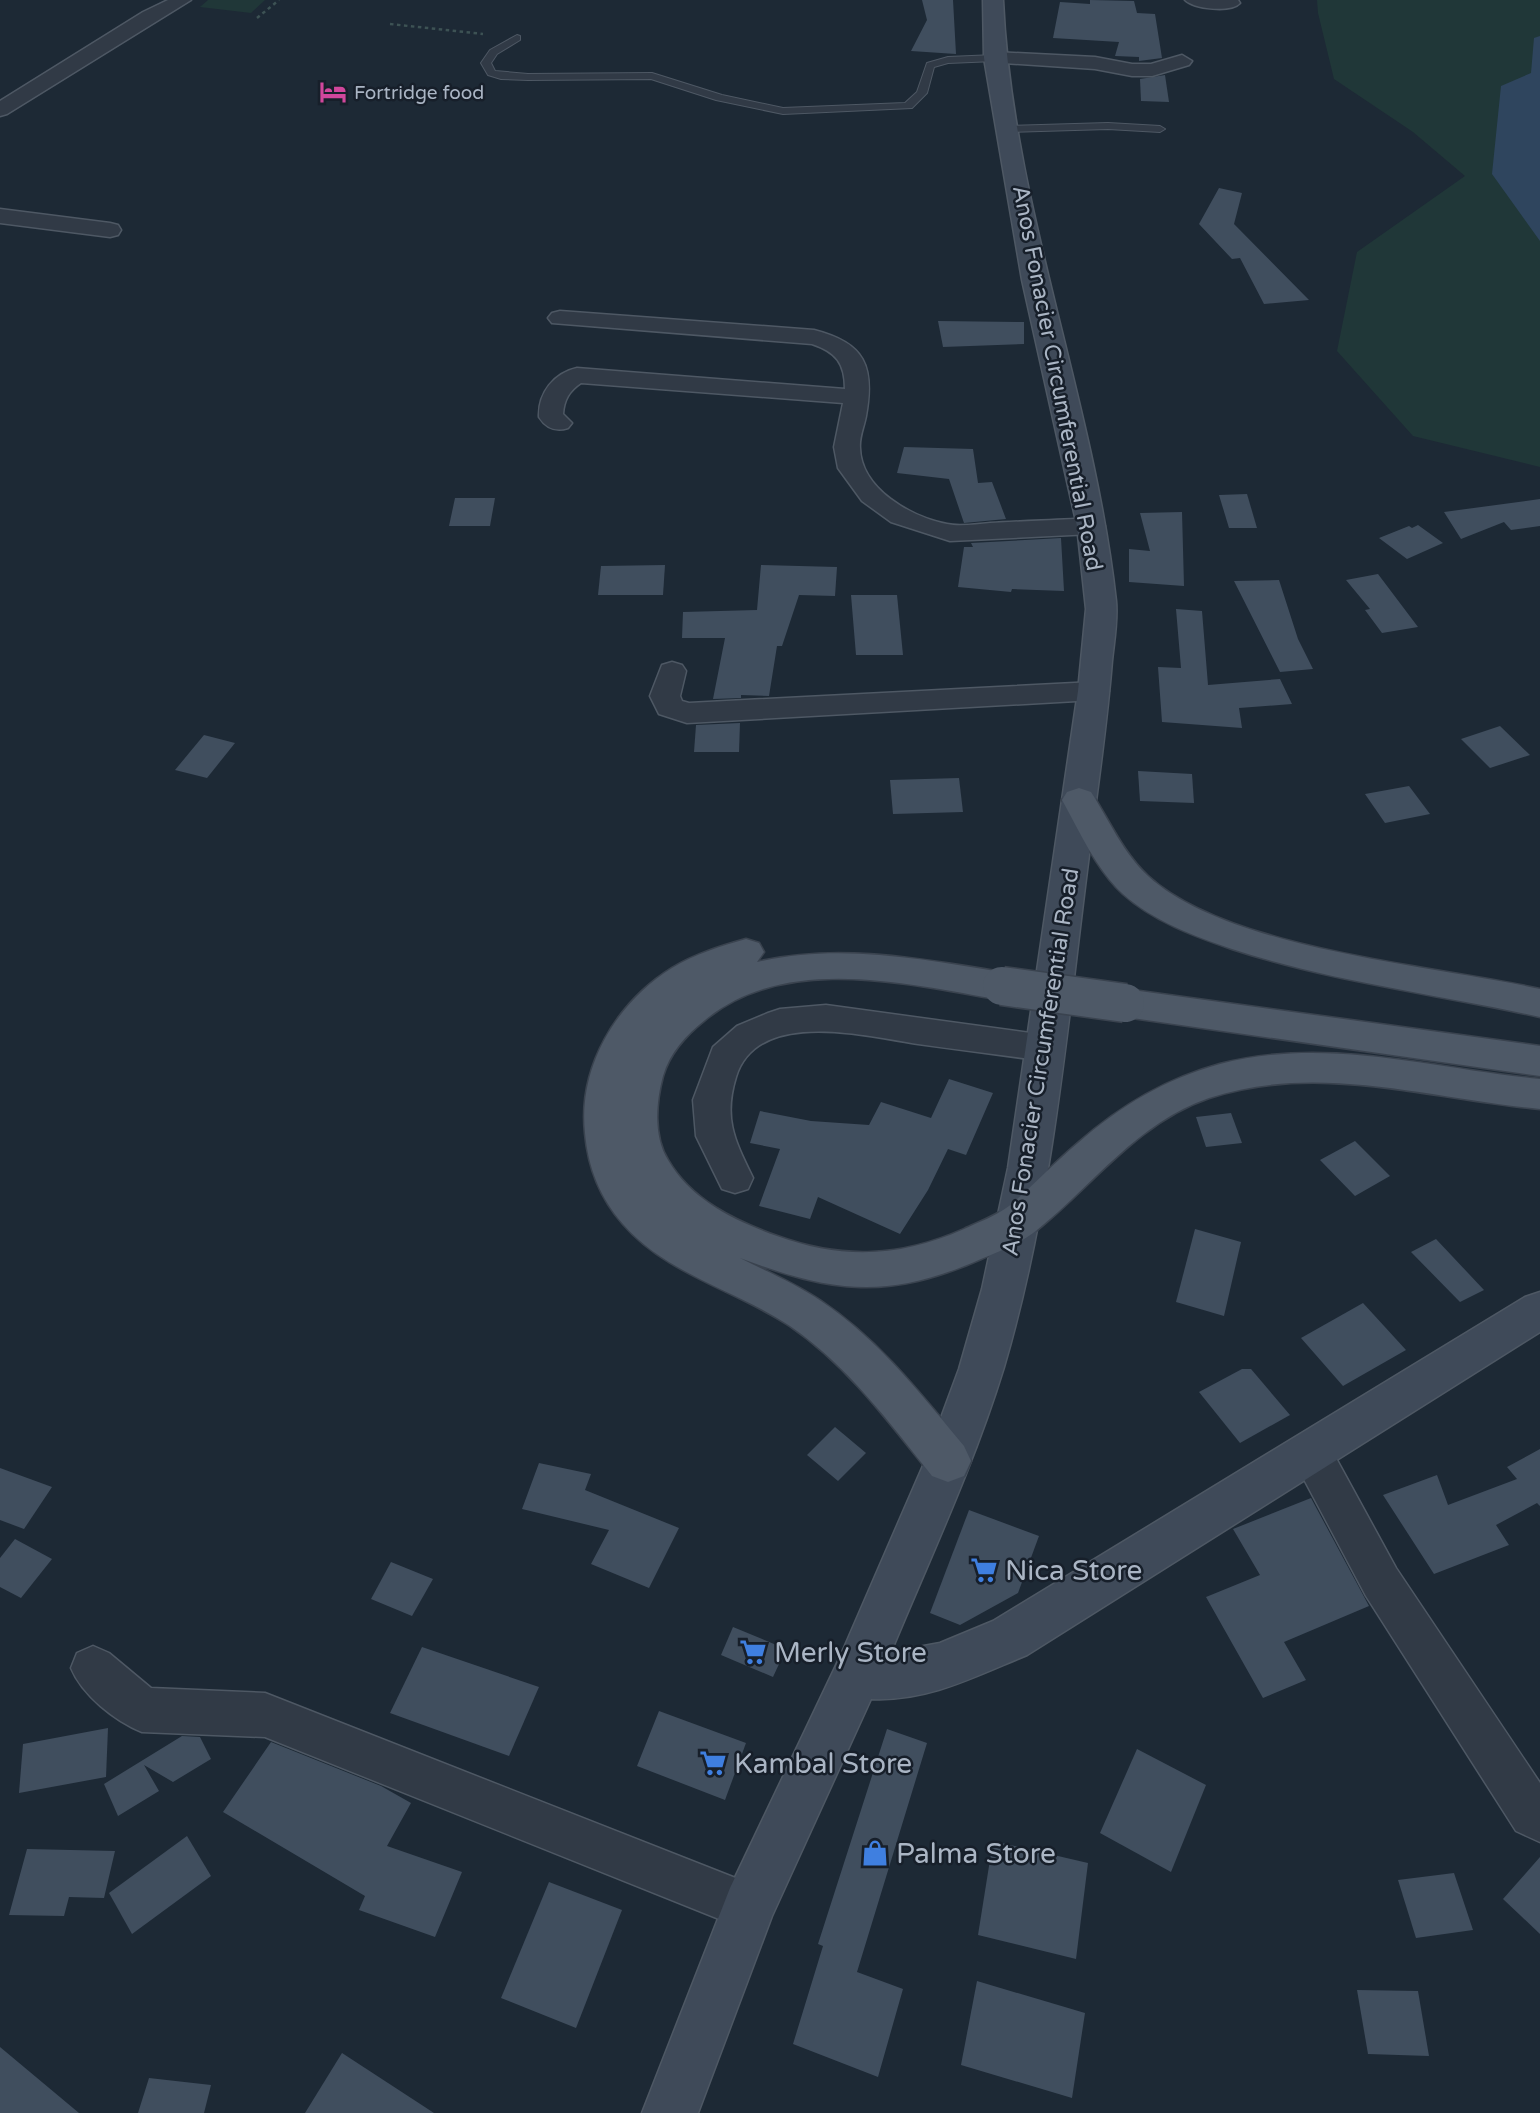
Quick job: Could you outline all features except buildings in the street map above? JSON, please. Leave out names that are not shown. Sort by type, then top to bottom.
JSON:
[{"type":"main road","name":"Anos Fonacier Circumferential Road","points":[[670,2113],[750,1907],[857,1674],[948,1461],[981,1369],[1019,1221],[1094,691],[1101,609],[1092,526],[1035,280],[995,58],[993,0]]},
{"type":"main road","points":[[1079,800],[1124,873],[1146,894],[1204,925],[1290,954],[1540,1003]]},
{"type":"main road","points":[[948,1461],[900,1404],[835,1336],[733,1256],[707,1225],[677,1201],[655,1177],[644,1150],[638,1114],[639,1093],[647,1061],[663,1036],[685,1013],[710,994],[740,980],[776,970],[816,966],[1004,973],[1126,990],[1540,1035]]},
{"type":"main road","points":[[1126,990],[1540,1061]]},
{"type":"main road","points":[[733,1256],[782,1257],[825,1268],[864,1272],[893,1271],[928,1263],[964,1249],[1019,1221],[1105,1141],[1139,1114],[1179,1093],[1223,1079],[1270,1072],[1354,1069],[1540,1094]]},
{"type":"main road","points":[[857,1674],[894,1676],[940,1667],[1010,1638],[1540,1310]]},
{"type":"street","points":[[1194,0],[1231,3]]},
{"type":"street","points":[[0,110],[170,3]]},
{"type":"street","points":[[0,121],[164,17],[170,3]]},
{"type":"street","points":[[995,58],[1095,63],[1132,70],[1152,70],[1182,61]]},
{"type":"street","points":[[0,216],[110,230]]},
{"type":"street","points":[[560,318],[733,330],[827,340],[842,345],[851,354],[857,371],[856,397],[846,447],[849,467],[874,499],[892,511],[931,529],[950,533],[1092,526]]},
{"type":"street","points":[[559,422],[551,417],[550,408],[561,386],[577,375],[856,397]]},
{"type":"street","points":[[672,671],[666,695],[669,707],[687,713],[1094,691]]},
{"type":"street","points":[[735,1178],[714,1136],[711,1100],[725,1056],[748,1035],[780,1022],[826,1018],[1045,1048]]},
{"type":"street","points":[[1310,1451],[1381,1582],[1533,1814],[1540,1819]]},
{"type":"street","points":[[93,1668],[142,1710],[265,1715],[750,1907]]},
{"type":"lane","points":[[517,38],[493,52],[486,63],[491,73],[528,78],[652,76],[720,98],[783,111],[908,106],[922,93],[930,65],[948,60],[995,58]]},
{"type":"lane","points":[[1009,129],[1108,126],[1160,129]]},
{"type":"path","points":[[257,18],[279,0]]},
{"type":"path","points":[[390,24],[517,38]]},
{"type":"green space","points":[[208,0],[265,0],[251,13],[200,7]]},
{"type":"green space","points":[[1317,0],[1540,0],[1540,467],[1413,436],[1337,351],[1357,252],[1465,176],[1413,132],[1334,79]]},
{"type":"water","points":[[1540,36],[1540,241],[1492,174],[1501,86],[1531,73],[1534,38]]},
{"type":"place","name":"Fortridge food","points":[[333,92]]},
{"type":"place","name":"Nica Store","points":[[984,1570]]},
{"type":"place","name":"Merly Store","points":[[753,1652]]},
{"type":"place","name":"Kambal Store","points":[[713,1763]]},
{"type":"place","name":"Palma Store","points":[[875,1853]]}]
